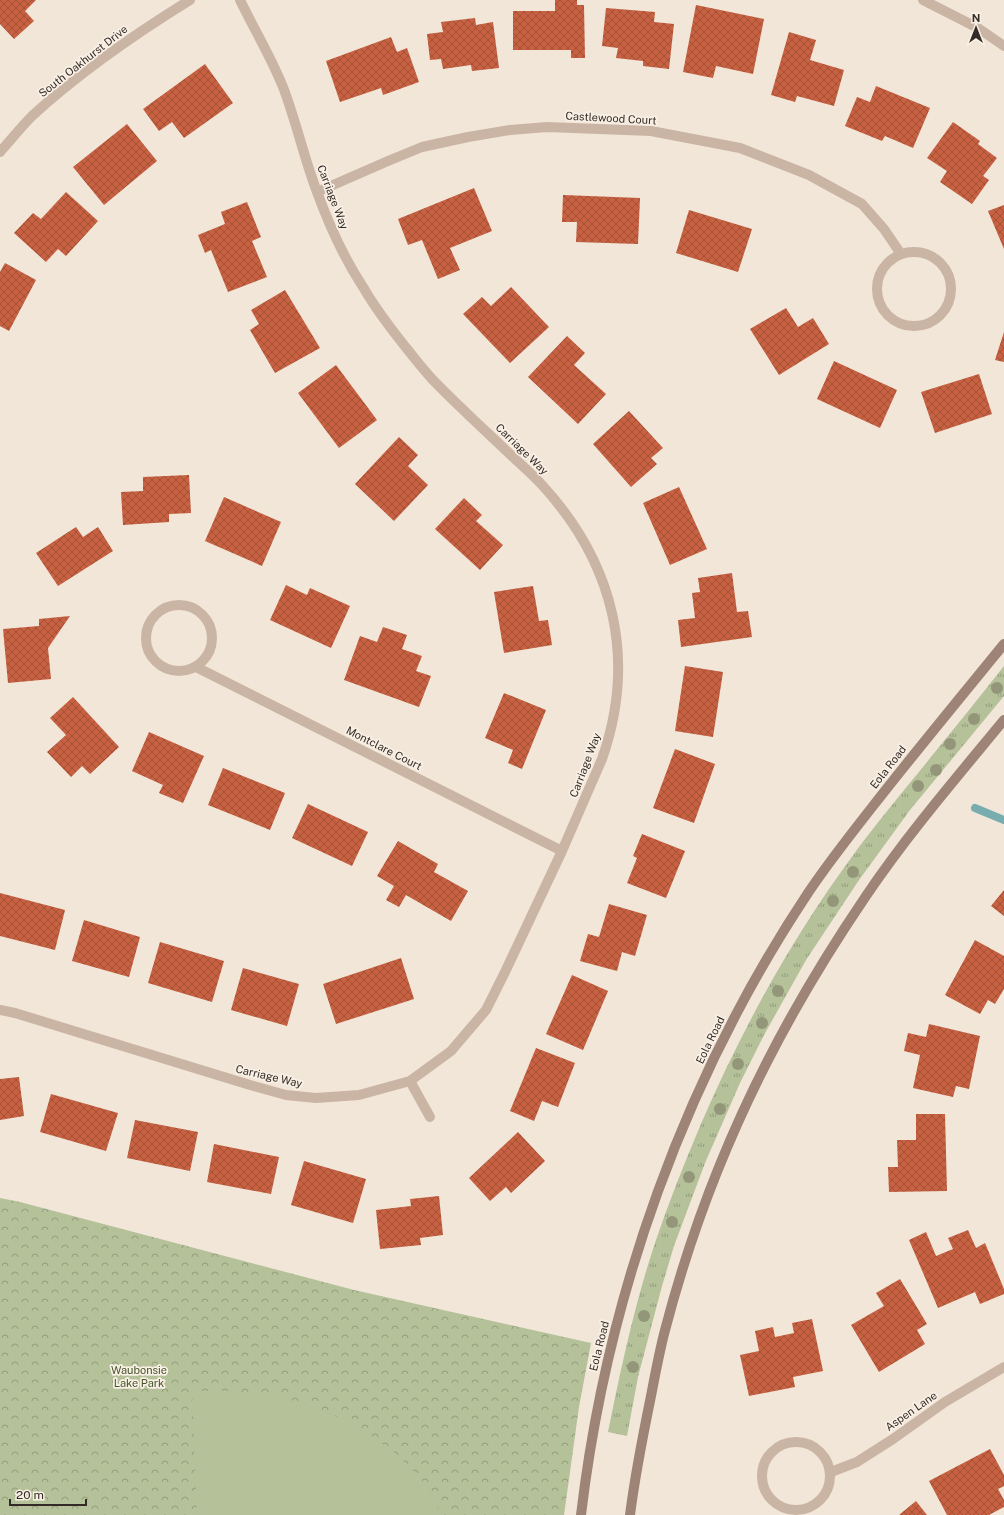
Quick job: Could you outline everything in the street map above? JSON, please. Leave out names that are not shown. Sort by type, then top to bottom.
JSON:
[{"type":"main road","name":"Eola Road","points":[[581,1515],[587,1465],[605,1371],[626,1289],[652,1208],[684,1125],[719,1048],[743,1000],[808,892],[914,753],[1004,644]]},
{"type":"main road","points":[[630,1515],[646,1421],[668,1322],[695,1232],[718,1170],[767,1061],[806,991],[866,896],[941,796],[1004,720]]},
{"type":"street","name":"South Oakhurst Drive","points":[[0,152],[32,116],[109,52],[190,0]]},
{"type":"street","name":"Carriage Way","points":[[0,1010],[23,1015],[286,1095],[316,1098],[359,1095],[410,1081],[451,1051],[486,1010],[506,972],[562,851],[608,744],[616,709],[618,688],[619,668],[616,629],[602,576],[591,552],[570,518],[543,485],[430,377],[390,328],[362,287],[344,256],[317,192],[283,87],[240,0]]},
{"type":"street","points":[[923,0],[978,28],[1004,46]]},
{"type":"street","name":"Castlewood Court","points":[[317,192],[388,160],[422,147],[468,137],[510,130],[547,127],[651,131],[740,148],[809,175],[862,204],[884,229],[901,254]]},
{"type":"street","points":[[913,252],[926,254],[937,260],[945,269],[950,281],[950,293],[947,306],[939,316],[929,322],[917,326],[905,325],[894,320],[885,313],[879,303],[877,291],[878,280],[883,269],[891,260],[901,254],[913,252]]},
{"type":"street","points":[[180,605],[190,607],[200,612],[207,620],[211,630],[212,641],[210,651],[204,660],[196,667],[185,671],[174,671],[155,661],[149,651],[146,641],[147,630],[152,620],[159,612],[169,607],[180,605]]},
{"type":"street","name":"Montclare Court","points":[[196,667],[562,851]]},
{"type":"street","points":[[410,1081],[430,1117]]},
{"type":"street","name":"Aspen Lane","points":[[830,1472],[857,1462],[894,1439],[945,1402],[1004,1367]]},
{"type":"street","points":[[796,1441],[810,1444],[822,1453],[827,1460],[830,1472],[829,1488],[819,1502],[804,1509],[788,1510],[776,1504],[767,1495],[763,1485],[762,1471],[769,1455],[784,1443],[796,1441]]},
{"type":"green space","points":[[1004,666],[1004,696],[910,810],[859,880],[806,960],[764,1035],[740,1083],[705,1163],[674,1246],[638,1377],[627,1436],[608,1432],[623,1359],[648,1263],[674,1190],[694,1140],[739,1042],[764,994],[791,948],[820,902],[851,858]]},
{"type":"green space","name":"Waubonsie Lake Park","points":[[0,1198],[354,1290],[591,1343],[579,1407],[564,1515],[0,1515]]},
{"type":"green space","points":[[192,1391],[231,1391],[267,1395],[304,1403],[338,1417],[369,1434],[395,1453],[420,1477],[442,1515],[197,1515]]},
{"type":"building","points":[[0,0],[36,0],[25,11],[34,21],[14,39],[0,24]]},
{"type":"building","points":[[555,0],[577,0],[577,5],[584,5],[585,58],[571,58],[571,50],[513,50],[513,11],[555,11]]},
{"type":"building","points":[[696,5],[764,19],[753,74],[716,66],[713,78],[683,72]]},
{"type":"building","points":[[606,8],[655,12],[654,22],[674,24],[669,69],[643,66],[643,61],[616,58],[618,48],[602,46]]},
{"type":"building","points":[[475,18],[476,25],[493,22],[499,68],[472,71],[471,65],[443,69],[441,59],[430,60],[427,34],[443,32],[441,22]]},
{"type":"building","points":[[789,32],[816,40],[810,60],[844,70],[834,106],[797,96],[795,102],[771,95]]},
{"type":"building","points":[[391,37],[397,52],[407,48],[419,82],[383,95],[381,88],[340,102],[326,61]]},
{"type":"building","points":[[205,64],[233,103],[184,138],[172,122],[159,131],[143,109]]},
{"type":"building","points":[[876,86],[930,108],[913,148],[885,136],[882,141],[845,126],[857,97],[870,102]]},
{"type":"building","points":[[953,122],[980,141],[978,144],[997,158],[983,176],[989,180],[972,204],[940,182],[947,171],[927,158]]},
{"type":"building","points":[[127,124],[157,161],[104,205],[73,167]]},
{"type":"building","points":[[474,188],[492,231],[450,248],[460,270],[438,279],[422,240],[408,245],[398,219]]},
{"type":"building","points":[[66,192],[98,221],[66,256],[58,249],[46,262],[14,233],[33,213],[41,219]]},
{"type":"building","points":[[563,195],[640,198],[638,244],[576,242],[577,222],[562,222]]},
{"type":"building","points":[[247,202],[261,237],[252,241],[267,277],[228,292],[211,250],[205,253],[198,235],[225,224],[221,212]]},
{"type":"building","points":[[1004,205],[1004,249],[988,211]]},
{"type":"building","points":[[689,210],[752,229],[738,272],[676,253]]},
{"type":"building","points":[[5,263],[36,280],[9,331],[0,326],[0,272]]},
{"type":"building","points":[[511,287],[549,327],[510,363],[463,314],[482,297],[491,306]]},
{"type":"building","points":[[285,290],[320,348],[275,373],[250,330],[259,324],[251,310]]},
{"type":"building","points":[[786,308],[798,327],[813,318],[829,344],[779,375],[750,329]]},
{"type":"building","points":[[1004,332],[1004,362],[995,360]]},
{"type":"building","points":[[567,336],[585,353],[574,365],[606,394],[578,424],[528,377]]},
{"type":"building","points":[[834,361],[897,390],[880,428],[817,399]]},
{"type":"building","points":[[336,365],[377,420],[339,448],[298,393]]},
{"type":"building","points":[[979,374],[992,414],[935,433],[921,392]]},
{"type":"building","points":[[629,411],[663,448],[651,458],[657,464],[631,487],[593,444]]},
{"type":"building","points":[[399,437],[418,455],[408,466],[428,485],[394,521],[355,484]]},
{"type":"building","points":[[189,475],[191,513],[169,514],[169,522],[123,525],[121,492],[143,491],[143,477]]},
{"type":"building","points":[[679,487],[707,549],[670,565],[643,503]]},
{"type":"building","points":[[224,497],[281,522],[262,566],[205,541]]},
{"type":"building","points":[[464,498],[482,515],[476,521],[503,545],[480,570],[435,529]]},
{"type":"building","points":[[76,527],[83,537],[98,527],[113,551],[58,586],[36,553]]},
{"type":"building","points":[[732,573],[737,612],[748,611],[752,637],[681,647],[678,620],[695,618],[692,593],[700,592],[698,578]]},
{"type":"building","points":[[286,585],[307,595],[310,588],[350,606],[331,648],[270,620]]},
{"type":"building","points":[[533,586],[539,621],[548,620],[552,645],[504,653],[494,592]]},
{"type":"building","points":[[70,616],[48,648],[51,679],[8,683],[3,629],[39,626],[39,619]]},
{"type":"building","points":[[383,627],[407,635],[402,649],[422,656],[416,671],[431,676],[419,707],[344,680],[360,636],[377,642]]},
{"type":"building","points":[[685,666],[723,672],[713,737],[675,731]]},
{"type":"building","points":[[504,693],[546,710],[522,769],[508,763],[513,750],[485,738]]},
{"type":"building","points":[[73,697],[119,747],[90,774],[82,766],[71,777],[47,752],[66,735],[50,718]]},
{"type":"building","points":[[149,732],[204,756],[183,803],[159,793],[163,785],[132,771]]},
{"type":"building","points":[[675,749],[715,764],[694,823],[653,808]]},
{"type":"building","points":[[223,768],[285,793],[270,830],[208,805]]},
{"type":"building","points":[[308,804],[368,832],[352,866],[292,838]]},
{"type":"building","points":[[642,834],[685,851],[666,898],[627,883],[637,858],[633,856]]},
{"type":"building","points":[[398,841],[438,864],[434,872],[468,891],[451,921],[406,895],[399,907],[386,900],[394,886],[377,876]]},
{"type":"building","points":[[1004,890],[1004,916],[991,906]]},
{"type":"building","points":[[0,893],[65,910],[55,950],[0,936]]},
{"type":"building","points":[[609,904],[647,915],[635,956],[622,952],[617,971],[580,961],[588,934],[599,937]]},
{"type":"building","points":[[84,920],[140,937],[129,977],[72,961]]},
{"type":"building","points":[[975,940],[1004,956],[1004,989],[995,1004],[988,1000],[980,1014],[945,995]]},
{"type":"building","points":[[160,942],[224,961],[212,1002],[148,983]]},
{"type":"building","points":[[401,958],[414,999],[336,1024],[323,984]]},
{"type":"building","points":[[243,968],[299,984],[287,1026],[231,1010]]},
{"type":"building","points":[[572,975],[608,991],[583,1050],[546,1034]]},
{"type":"building","points":[[929,1024],[980,1036],[969,1089],[956,1086],[953,1097],[913,1088],[920,1055],[904,1051],[908,1033],[926,1037]]},
{"type":"building","points":[[536,1048],[575,1063],[558,1107],[542,1101],[534,1121],[510,1111]]},
{"type":"building","points":[[19,1077],[24,1116],[0,1120],[0,1079]]},
{"type":"building","points":[[51,1094],[118,1113],[106,1151],[40,1132]]},
{"type":"building","points":[[916,1114],[945,1114],[947,1191],[889,1192],[888,1167],[898,1167],[897,1140],[916,1140]]},
{"type":"building","points":[[135,1120],[198,1132],[190,1171],[127,1158]]},
{"type":"building","points":[[518,1132],[545,1161],[511,1193],[506,1187],[490,1201],[469,1178]]},
{"type":"building","points":[[214,1144],[279,1157],[271,1194],[207,1182]]},
{"type":"building","points":[[304,1161],[366,1179],[353,1223],[291,1205]]},
{"type":"building","points":[[439,1196],[443,1235],[420,1238],[421,1245],[380,1249],[376,1210],[411,1206],[410,1199]]},
{"type":"building","points":[[968,1230],[976,1248],[985,1243],[1004,1289],[1004,1294],[980,1304],[975,1292],[938,1308],[909,1240],[926,1232],[936,1256],[953,1249],[948,1238]]},
{"type":"building","points":[[900,1279],[927,1324],[917,1330],[925,1344],[879,1372],[851,1325],[884,1306],[876,1293]]},
{"type":"building","points":[[812,1319],[823,1371],[793,1377],[795,1387],[749,1396],[740,1355],[759,1351],[755,1331],[773,1327],[775,1337],[794,1333],[792,1323]]},
{"type":"building","points":[[990,1449],[1004,1475],[1004,1486],[998,1489],[1004,1500],[1004,1507],[989,1515],[947,1515],[929,1481]]},
{"type":"building","points":[[916,1501],[927,1515],[899,1515]]},
{"type":"waterway","points":[[975,808],[1004,820]]}]
